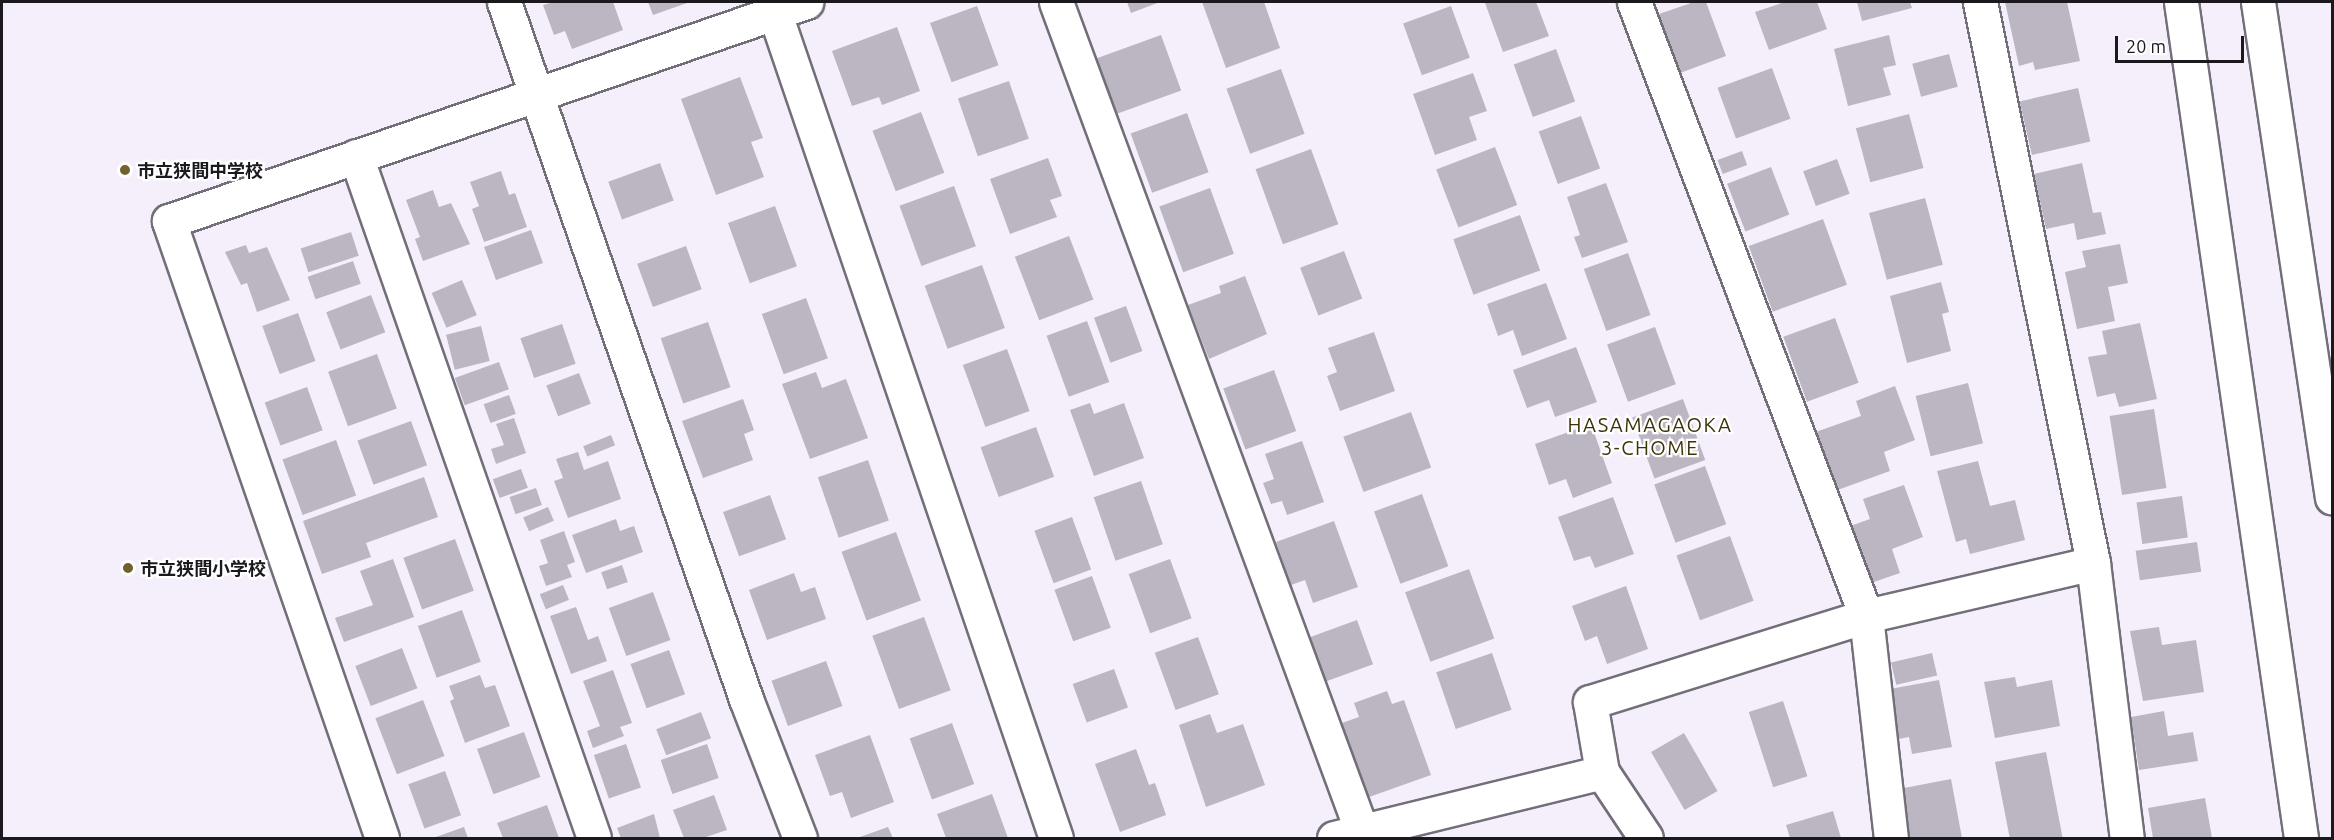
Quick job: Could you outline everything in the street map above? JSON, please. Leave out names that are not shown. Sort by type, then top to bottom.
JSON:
[{"type":"street","points":[[504,2],[746,699],[800,838]]},
{"type":"street","points":[[382,838],[169,221],[537,93],[773,7],[806,2]]},
{"type":"street","points":[[1056,2],[1348,834],[1602,772]]},
{"type":"street","points":[[1634,2],[1866,616],[1891,838]]},
{"type":"street","points":[[1980,2],[2093,563],[2127,838]]},
{"type":"street","points":[[2181,2],[2301,838]]},
{"type":"street","points":[[2258,2],[2332,498]]},
{"type":"street","points":[[773,7],[1056,838]]},
{"type":"street","points":[[356,156],[594,838]]},
{"type":"street","points":[[1646,838],[1602,772],[1590,702],[1866,616],[2093,563]]},
{"type":"building","points":[[554,2],[613,2],[623,30],[572,49],[565,31],[554,35],[543,5]]},
{"type":"building","points":[[648,2],[690,2],[653,15]]},
{"type":"building","points":[[1127,2],[1160,2],[1131,13]]},
{"type":"building","points":[[1202,2],[1264,2],[1280,48],[1226,68]]},
{"type":"building","points":[[1536,2],[1549,36],[1503,52],[1485,3]]},
{"type":"building","points":[[1694,2],[1706,2],[1726,56],[1680,73],[1659,14]]},
{"type":"building","points":[[1785,2],[1817,2],[1827,29],[1769,50],[1755,12]]},
{"type":"building","points":[[1857,2],[1910,2],[1912,8],[1862,21]]},
{"type":"building","points":[[2005,2],[2067,2],[2080,61],[2035,70],[2033,62],[2019,66]]},
{"type":"building","points":[[977,6],[999,65],[952,82],[930,23]]},
{"type":"building","points":[[1451,6],[1470,58],[1422,75],[1403,23]]},
{"type":"building","points":[[897,27],[920,91],[882,105],[879,97],[852,106],[832,51]]},
{"type":"building","points":[[1161,35],[1181,90],[1116,114],[1096,59]]},
{"type":"building","points":[[1889,35],[1896,65],[1883,68],[1891,95],[1848,106],[1834,49]]},
{"type":"building","points":[[1556,49],[1575,102],[1533,117],[1514,64]]},
{"type":"building","points":[[1949,54],[1958,87],[1921,97],[1912,64]]},
{"type":"building","points":[[1772,68],[1790,119],[1736,139],[1717,88]]},
{"type":"building","points":[[1281,69],[1305,134],[1250,154],[1226,89]]},
{"type":"building","points":[[1473,73],[1487,111],[1469,117],[1477,140],[1435,155],[1413,94]]},
{"type":"building","points":[[740,77],[763,138],[751,142],[764,177],[716,195],[681,99]]},
{"type":"building","points":[[1009,81],[1029,139],[978,156],[958,99]]},
{"type":"building","points":[[2078,88],[2090,142],[2032,155],[2020,101]]},
{"type":"building","points":[[921,112],[944,173],[896,191],[872,131]]},
{"type":"building","points":[[1187,113],[1209,172],[1152,193],[1131,134]]},
{"type":"building","points":[[1909,114],[1923,168],[1870,182],[1856,128]]},
{"type":"building","points":[[1581,116],[1600,169],[1558,184],[1539,131]]},
{"type":"building","points":[[1495,147],[1517,205],[1458,227],[1436,170]]},
{"type":"building","points":[[1311,149],[1338,224],[1283,244],[1256,169]]},
{"type":"building","points":[[1742,151],[1747,165],[1723,174],[1718,160]]},
{"type":"building","points":[[1048,158],[1062,196],[1050,200],[1057,217],[1010,234],[990,179]]},
{"type":"building","points":[[1837,159],[1850,194],[1816,206],[1803,171]]},
{"type":"building","points":[[660,163],[674,201],[622,219],[608,182]]},
{"type":"building","points":[[2082,163],[2093,213],[2101,212],[2106,234],[2077,240],[2074,223],[2046,229],[2034,174]]},
{"type":"building","points":[[1771,167],[1789,215],[1745,231],[1727,184]]},
{"type":"building","points":[[501,171],[509,195],[515,193],[527,227],[484,242],[472,209],[479,206],[470,182]]},
{"type":"building","points":[[1606,183],[1628,242],[1582,258],[1574,237],[1580,235],[1567,197]]},
{"type":"building","points":[[954,186],[976,246],[921,266],[899,206]]},
{"type":"building","points":[[1210,188],[1234,254],[1183,272],[1159,206]]},
{"type":"building","points":[[433,190],[439,207],[451,203],[470,244],[423,261],[415,239],[420,237],[406,200]]},
{"type":"building","points":[[1925,198],[1943,265],[1887,280],[1869,213]]},
{"type":"building","points":[[775,206],[797,266],[750,283],[728,223]]},
{"type":"building","points":[[1520,215],[1540,270],[1473,295],[1453,239]]},
{"type":"building","points":[[1823,219],[1847,285],[1773,312],[1749,246]]},
{"type":"building","points":[[531,230],[543,263],[496,280],[484,247]]},
{"type":"building","points":[[351,232],[359,256],[308,272],[301,248]]},
{"type":"building","points":[[1069,236],[1093,299],[1039,320],[1015,257]]},
{"type":"building","points":[[2120,244],[2128,283],[2108,287],[2115,321],[2077,329],[2065,272],[2086,267],[2082,251]]},
{"type":"building","points":[[246,245],[249,253],[267,247],[290,300],[257,312],[247,283],[241,285],[225,252]]},
{"type":"building","points":[[686,246],[702,289],[653,307],[637,264]]},
{"type":"building","points":[[1344,251],[1362,299],[1318,315],[1300,268]]},
{"type":"building","points":[[1628,253],[1651,315],[1606,331],[1584,269]]},
{"type":"building","points":[[353,261],[361,284],[315,299],[308,277]]},
{"type":"building","points":[[982,265],[1005,328],[948,349],[925,286]]},
{"type":"building","points":[[1245,276],[1267,334],[1209,359],[1188,305],[1221,293],[1219,286]]},
{"type":"building","points":[[462,280],[477,315],[446,328],[432,293]]},
{"type":"building","points":[[1941,282],[1949,312],[1942,314],[1951,351],[1907,363],[1890,296]]},
{"type":"building","points":[[1546,283],[1567,339],[1522,356],[1513,330],[1498,336],[1487,304]]},
{"type":"building","points":[[371,295],[385,332],[341,350],[326,312]]},
{"type":"building","points":[[806,298],[828,358],[784,374],[762,314]]},
{"type":"building","points":[[1126,306],[1142,351],[1110,363],[1094,318]]},
{"type":"building","points":[[298,313],[315,361],[280,374],[262,326]]},
{"type":"building","points":[[1835,318],[1859,383],[1807,402],[1783,337]]},
{"type":"building","points":[[1087,321],[1109,382],[1069,397],[1047,336]]},
{"type":"building","points":[[708,322],[730,387],[683,404],[661,338]]},
{"type":"building","points":[[2140,323],[2157,399],[2119,407],[2115,393],[2097,397],[2088,357],[2107,354],[2102,331]]},
{"type":"building","points":[[562,324],[576,364],[534,378],[520,338]]},
{"type":"building","points":[[481,326],[490,361],[455,370],[446,335]]},
{"type":"building","points":[[1655,327],[1676,384],[1628,402],[1607,344]]},
{"type":"building","points":[[1374,332],[1395,391],[1340,411],[1327,376],[1337,372],[1328,348]]},
{"type":"building","points":[[1576,347],[1597,402],[1555,417],[1549,400],[1527,408],[1513,370]]},
{"type":"building","points":[[1007,349],[1030,411],[985,427],[963,365]]},
{"type":"building","points":[[377,354],[397,409],[348,426],[328,372]]},
{"type":"building","points":[[499,362],[509,389],[465,405],[455,378]]},
{"type":"building","points":[[1274,370],[1296,431],[1245,450],[1223,388]]},
{"type":"building","points":[[816,372],[822,388],[846,379],[868,438],[810,459],[782,384]]},
{"type":"building","points":[[579,373],[591,404],[558,416],[546,386]]},
{"type":"building","points":[[1968,383],[1983,443],[1931,456],[1916,396]]},
{"type":"building","points":[[1895,386],[1915,440],[1884,452],[1890,471],[1832,492],[1810,434],[1861,416],[1856,401]]},
{"type":"building","points":[[307,387],[323,430],[280,446],[265,402]]},
{"type":"building","points":[[509,395],[516,414],[490,423],[484,404]]},
{"type":"building","points":[[743,399],[754,430],[744,434],[753,460],[703,478],[682,421]]},
{"type":"building","points":[[1683,399],[1705,460],[1654,479],[1632,417]]},
{"type":"building","points":[[1090,403],[1094,414],[1124,403],[1144,458],[1094,476],[1070,410]]},
{"type":"building","points":[[2154,409],[2167,488],[2122,495],[2110,416]]},
{"type":"building","points":[[1411,412],[1431,467],[1364,492],[1343,437]]},
{"type":"building","points":[[514,418],[526,453],[496,464],[491,449],[504,445],[496,424]]},
{"type":"building","points":[[411,421],[427,465],[374,485],[357,440]]},
{"type":"building","points":[[1591,424],[1612,483],[1573,498],[1566,479],[1549,485],[1535,444]]},
{"type":"building","points":[[1036,427],[1054,477],[999,497],[981,447]]},
{"type":"building","points":[[611,435],[615,445],[587,456],[583,446]]},
{"type":"building","points":[[336,440],[356,495],[303,515],[282,459]]},
{"type":"building","points":[[1302,441],[1324,502],[1287,515],[1282,501],[1271,504],[1263,483],[1274,479],[1265,454]]},
{"type":"building","points":[[578,452],[584,470],[608,461],[621,499],[568,518],[554,481],[563,478],[556,459]]},
{"type":"building","points":[[868,460],[889,521],[839,538],[818,477]]},
{"type":"building","points":[[1978,461],[1990,506],[2015,500],[2025,540],[1970,554],[1966,539],[1956,542],[1937,471]]},
{"type":"building","points":[[1705,466],[1726,524],[1675,543],[1654,484]]},
{"type":"building","points":[[521,469],[528,488],[500,498],[493,479]]},
{"type":"building","points":[[424,477],[438,517],[366,543],[371,557],[322,574],[303,521]]},
{"type":"building","points":[[1141,481],[1163,544],[1116,561],[1094,497]]},
{"type":"building","points":[[1904,485],[1923,537],[1892,549],[1900,573],[1871,583],[1842,529],[1870,519],[1863,499]]},
{"type":"building","points":[[536,488],[542,505],[515,514],[510,497]]},
{"type":"building","points":[[1422,494],[1448,566],[1400,584],[1374,511]]},
{"type":"building","points":[[770,495],[786,539],[739,556],[723,512]]},
{"type":"building","points":[[2182,496],[2188,538],[2142,544],[2136,502]]},
{"type":"building","points":[[1613,497],[1634,554],[1595,568],[1590,556],[1574,561],[1558,517]]},
{"type":"building","points":[[548,507],[554,521],[529,531],[523,518]]},
{"type":"building","points":[[1072,517],[1091,570],[1054,583],[1034,531]]},
{"type":"building","points":[[616,519],[620,531],[634,526],[643,552],[586,573],[572,535]]},
{"type":"building","points":[[1334,521],[1358,587],[1313,603],[1305,580],[1291,585],[1276,542]]},
{"type":"building","points":[[564,531],[575,562],[567,565],[572,577],[546,586],[539,566],[548,563],[540,540]]},
{"type":"building","points":[[896,532],[921,601],[866,620],[841,552]]},
{"type":"building","points":[[1730,536],[1754,601],[1700,620],[1676,555]]},
{"type":"building","points":[[455,539],[474,591],[422,609],[403,558]]},
{"type":"building","points":[[2197,542],[2201,572],[2140,580],[2136,551]]},
{"type":"building","points":[[393,559],[414,617],[344,642],[335,618],[373,605],[360,571]]},
{"type":"building","points":[[1170,559],[1192,618],[1150,633],[1129,574]]},
{"type":"building","points":[[622,565],[628,582],[607,589],[601,572]]},
{"type":"building","points":[[1469,569],[1494,639],[1430,662],[1405,592]]},
{"type":"building","points":[[794,573],[801,592],[815,587],[826,619],[767,640],[749,590]]},
{"type":"building","points":[[1092,576],[1111,628],[1073,641],[1054,590]]},
{"type":"building","points":[[563,585],[569,600],[546,609],[540,594]]},
{"type":"building","points":[[1626,586],[1648,649],[1607,664],[1597,636],[1585,641],[1572,606]]},
{"type":"building","points":[[653,592],[670,640],[626,656],[609,608]]},
{"type":"building","points":[[576,607],[588,640],[598,636],[607,661],[571,674],[550,616]]},
{"type":"building","points":[[462,610],[481,662],[437,678],[418,626]]},
{"type":"building","points":[[924,617],[951,690],[899,709],[872,636]]},
{"type":"building","points":[[1357,620],[1373,664],[1322,683],[1306,638]]},
{"type":"building","points":[[2159,627],[2162,645],[2196,640],[2204,692],[2143,701],[2130,631]]},
{"type":"building","points":[[1198,637],[1219,694],[1176,710],[1155,653]]},
{"type":"building","points":[[402,648],[417,688],[371,706],[355,666]]},
{"type":"building","points":[[669,650],[685,694],[647,708],[630,664]]},
{"type":"building","points":[[1492,653],[1512,710],[1456,729],[1436,672]]},
{"type":"building","points":[[1932,653],[1937,675],[1896,685],[1891,662]]},
{"type":"building","points":[[826,661],[842,706],[788,726],[771,681]]},
{"type":"building","points":[[1114,669],[1128,708],[1087,723],[1073,684]]},
{"type":"building","points":[[613,670],[632,723],[620,727],[624,736],[593,748],[587,731],[600,726],[583,681]]},
{"type":"building","points":[[480,675],[485,688],[495,685],[510,726],[465,743],[450,701],[454,699],[449,686]]},
{"type":"building","points":[[2015,677],[2017,687],[2052,680],[2060,726],[1995,738],[1984,682]]},
{"type":"building","points":[[1939,680],[1952,747],[1912,754],[1909,737],[1899,739],[1890,689]]},
{"type":"building","points":[[1387,691],[1392,704],[1404,700],[1431,775],[1369,797],[1342,723],[1359,717],[1354,703]]},
{"type":"building","points":[[423,700],[445,756],[397,774],[375,718]]},
{"type":"building","points":[[1783,701],[1807,776],[1773,787],[1749,712]]},
{"type":"building","points":[[2164,711],[2168,736],[2193,732],[2198,761],[2139,770],[2131,717]]},
{"type":"building","points":[[701,712],[711,738],[666,755],[656,729]]},
{"type":"building","points":[[1210,714],[1217,733],[1243,724],[1265,785],[1206,807],[1179,725]]},
{"type":"building","points":[[952,723],[974,784],[932,799],[910,738]]},
{"type":"building","points":[[524,732],[540,777],[493,794],[477,749]]},
{"type":"building","points":[[1684,733],[1718,791],[1685,810],[1651,752]]},
{"type":"building","points":[[870,735],[894,802],[851,818],[842,792],[830,796],[815,755]]},
{"type":"building","points":[[626,744],[641,787],[609,799],[594,755]]},
{"type":"building","points":[[707,744],[719,778],[672,794],[661,760]]},
{"type":"building","points":[[1136,749],[1149,785],[1155,783],[1166,815],[1120,832],[1095,764]]},
{"type":"building","points":[[2046,752],[2063,838],[2010,838],[1995,762]]},
{"type":"building","points":[[445,771],[461,815],[424,829],[408,784]]},
{"type":"building","points":[[1951,779],[1962,838],[1909,838],[1899,789]]},
{"type":"building","points":[[992,794],[1008,838],[946,838],[937,814]]},
{"type":"building","points":[[714,795],[727,830],[703,838],[684,838],[673,810]]},
{"type":"building","points":[[2205,798],[2212,838],[2153,838],[2148,808]]},
{"type":"building","points":[[547,805],[559,838],[503,838],[497,823]]},
{"type":"building","points":[[1833,811],[1841,838],[1790,838],[1786,825]]},
{"type":"building","points":[[654,814],[660,838],[621,838],[617,828]]},
{"type":"building","points":[[464,827],[468,838],[433,838]]},
{"type":"building","points":[[888,827],[893,838],[857,838]]},
{"type":"place","name":"市立狭間中学校","points":[[125,170]]},
{"type":"place","name":"市立狭間小学校","points":[[128,568]]},
{"type":"district","name":"HASAMAGAOKA 3-CHOME","points":[[1650,436]]}]
